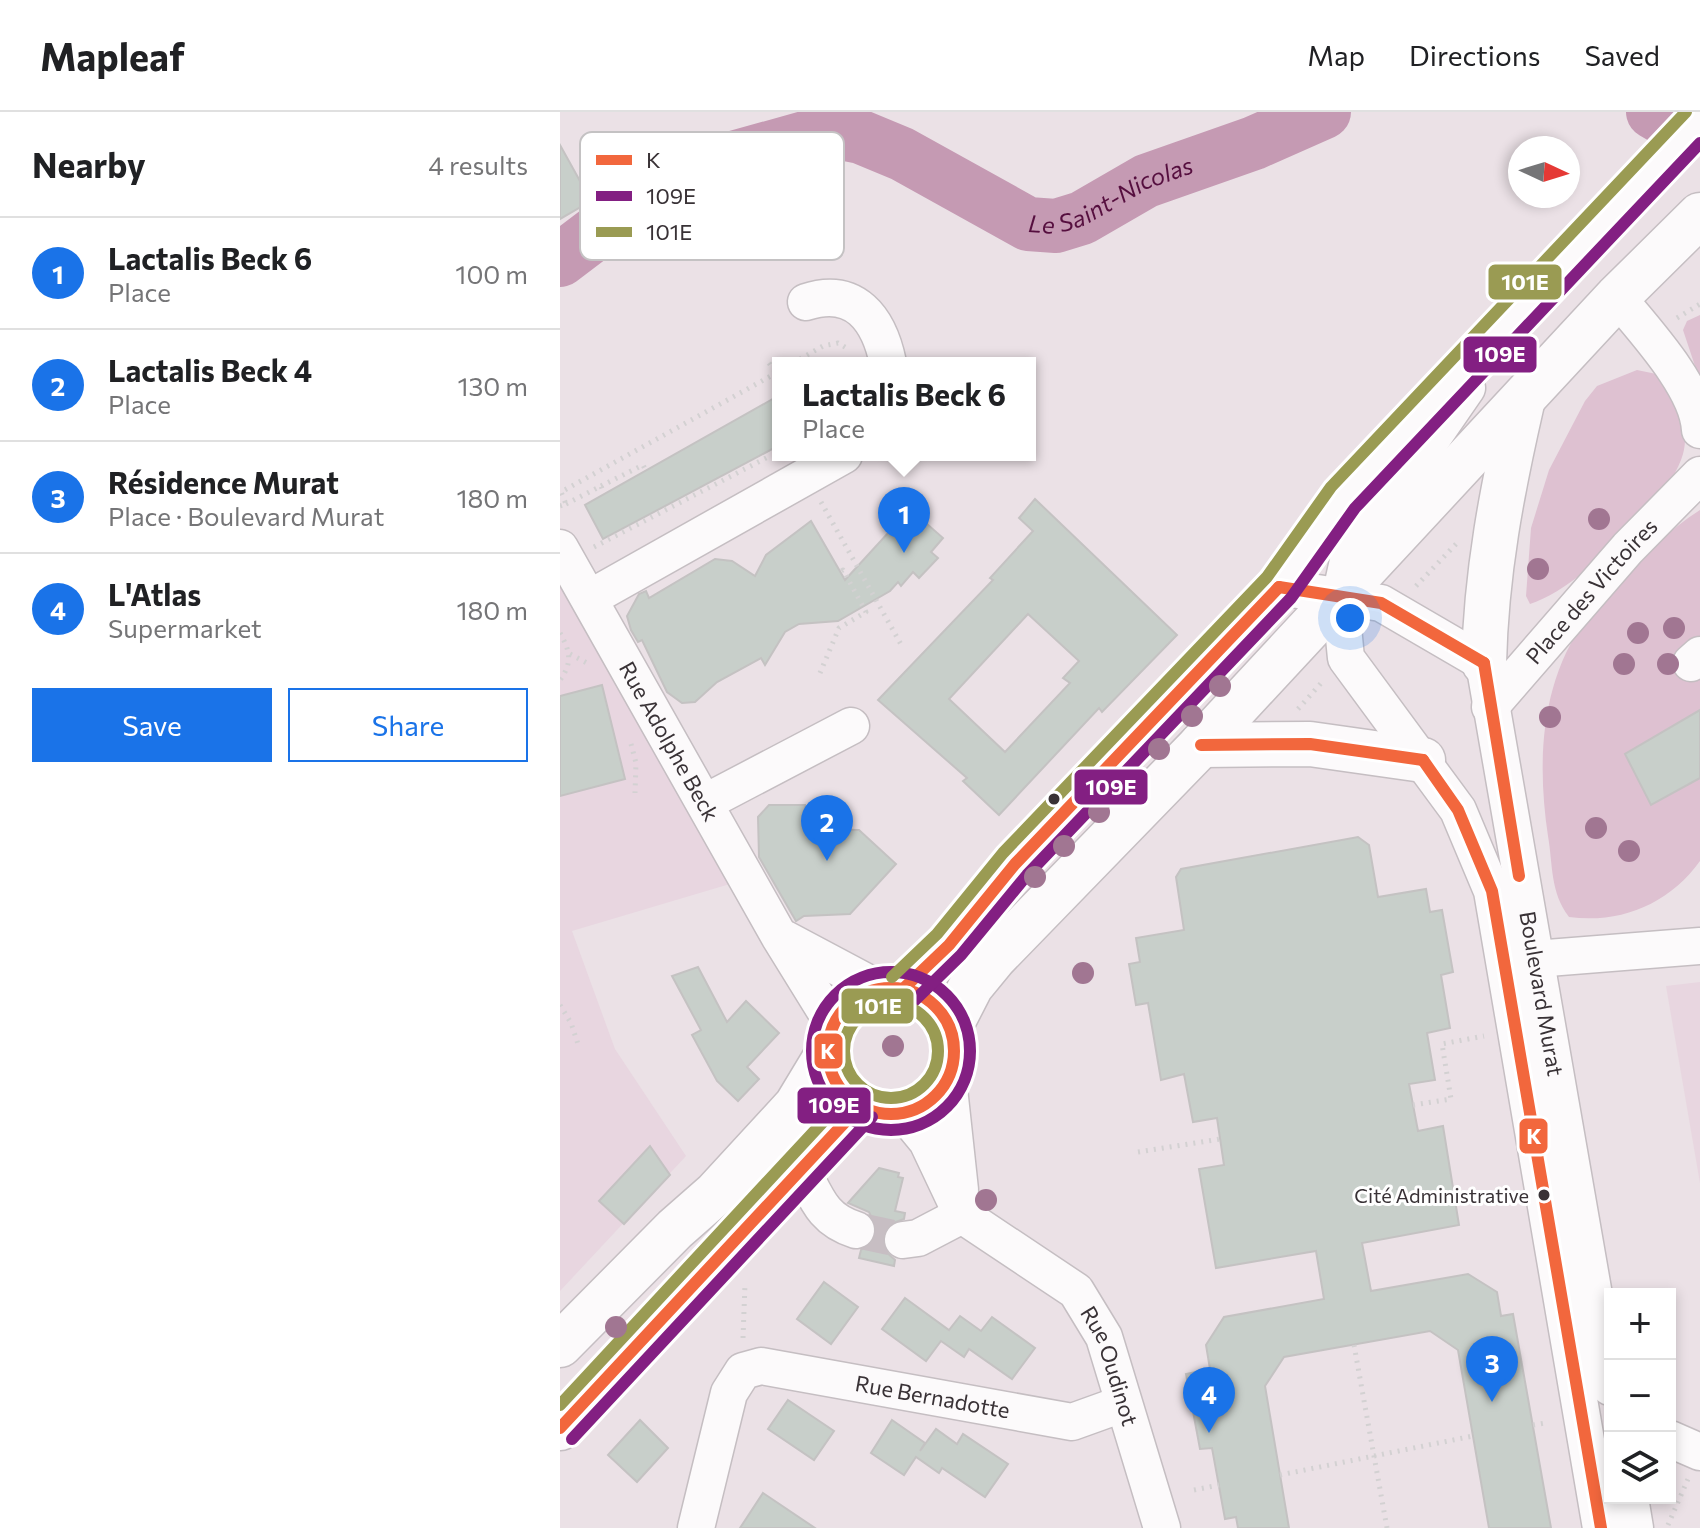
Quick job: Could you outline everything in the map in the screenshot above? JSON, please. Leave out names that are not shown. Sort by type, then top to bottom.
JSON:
[{"type":"main road","points":[[560,1345],[726,1182],[796,1106],[852,1002],[891,989],[949,945],[1015,864],[1279,587],[1343,498],[1700,120]]},
{"type":"main road","points":[[1617,297],[1700,188]]},
{"type":"main road","points":[[950,1027],[971,986],[994,958],[1201,745],[1617,297],[1700,215]]},
{"type":"main road","points":[[1617,297],[1700,228]]},
{"type":"main road","points":[[1484,663],[1485,596],[1495,520],[1523,401]]},
{"type":"main road","points":[[1201,745],[1310,744],[1423,760]]},
{"type":"main road","points":[[831,1039],[834,1078],[845,1094],[860,1106],[874,1112],[904,1113],[937,1095],[948,1079],[955,1044],[950,1027],[940,1010],[926,998],[891,989]]},
{"type":"main road","points":[[560,1428],[860,1106]]},
{"type":"street","points":[[806,302],[835,296],[868,313],[883,336],[886,357]]},
{"type":"street","points":[[1617,297],[1685,388],[1699,420],[1700,430]]},
{"type":"street","name":"Boulevard Murat","points":[[1510,323],[1429,443],[1355,529],[1340,597],[1346,658],[1458,810],[1519,960],[1604,1360]]},
{"type":"street","name":"Place des Victoires","points":[[1490,707],[1628,548],[1699,478],[1700,439]]},
{"type":"street","points":[[590,598],[833,461]]},
{"type":"street","name":"Rue Adolphe Beck","points":[[564,554],[706,802],[831,1039]]},
{"type":"street","points":[[1279,587],[1394,609],[1484,663]]},
{"type":"street","name":"Boulevard Murat","points":[[1484,663],[1519,960],[1601,1528]]},
{"type":"street","points":[[706,802],[851,726]]},
{"type":"street","points":[[779,936],[891,989]]},
{"type":"street","points":[[1519,960],[1700,946]]},
{"type":"street","points":[[948,1079],[962,1215]]},
{"type":"street","points":[[904,1113],[927,1141],[962,1215]]},
{"type":"street","points":[[802,1170],[824,1211],[837,1224],[856,1230]]},
{"type":"street","points":[[903,1240],[918,1238],[962,1215]]},
{"type":"street","name":"Rue Oudinot","points":[[962,1215],[1076,1291],[1104,1337],[1156,1523]]},
{"type":"street","name":"Rue Bernadotte","points":[[696,1528],[729,1393],[743,1371],[761,1366],[780,1367],[1072,1422],[1122,1404]]},
{"type":"street","points":[[1676,1442],[1700,1452]]},
{"type":"street","points":[[1631,1504],[1635,1528]]},
{"type":"path","points":[[804,357],[823,346],[838,343],[855,357]]},
{"type":"path","points":[[769,363],[772,366]]},
{"type":"path","points":[[646,471],[643,465],[563,505],[561,492],[772,375]]},
{"type":"path","points":[[564,554],[772,455]]},
{"type":"path","points":[[807,476],[903,648]]},
{"type":"path","points":[[601,486],[604,494]]},
{"type":"path","points":[[1416,586],[1458,541]]},
{"type":"path","points":[[820,673],[839,628],[866,612],[843,570],[840,572]]},
{"type":"path","points":[[560,633],[570,654],[568,669],[560,680]]},
{"type":"path","points":[[1292,715],[1332,672]]},
{"type":"path","points":[[560,1005],[571,1023],[578,1044]]},
{"type":"path","points":[[1413,1105],[1451,1099],[1442,1044],[1477,1037]]},
{"type":"path","points":[[1138,1152],[1220,1139]]},
{"type":"path","points":[[1354,1345],[1387,1528]]},
{"type":"path","points":[[1533,1425],[1545,1423]]},
{"type":"path","points":[[1280,1475],[1473,1436]]},
{"type":"path","points":[[1666,1528],[1700,1452]]},
{"type":"path","points":[[1194,1490],[1219,1485]]},
{"type":"shaded area","points":[[1700,315],[1700,381],[1683,330],[1687,321]]},
{"type":"shaded area","points":[[1637,370],[1666,376],[1677,386],[1685,437],[1683,454],[1675,473],[1641,518],[1596,563],[1550,595],[1530,604],[1526,596],[1531,528],[1549,470],[1585,401],[1597,386]]},
{"type":"shaded area","points":[[1700,510],[1700,710],[1625,754],[1651,805],[1700,778],[1700,861],[1674,889],[1642,908],[1607,917],[1569,917],[1558,898],[1553,878],[1543,780],[1546,724],[1559,670],[1594,608],[1659,542]]},
{"type":"shaded area","points":[[560,553],[740,881],[572,931],[615,1049],[686,1156],[560,1291]]},
{"type":"shaded area","points":[[1700,982],[1700,1183],[1666,986]]},
{"type":"building","points":[[560,145],[580,181],[580,207],[560,219]]},
{"type":"building","points":[[772,399],[772,449],[603,539],[585,505]]},
{"type":"building","points":[[1035,499],[1177,635],[1102,712],[1099,708],[999,815],[963,781],[967,778],[878,700],[993,580],[990,578],[1033,531],[1019,518]],"holes":[[[1028,614],[1079,661],[1063,678],[1070,683],[1005,752],[949,699]]]},
{"type":"building","points":[[910,509],[943,538],[931,552],[938,558],[919,578],[913,572],[901,586],[898,582],[890,591],[838,621],[799,624],[785,632],[765,665],[761,658],[717,682],[695,702],[682,703],[667,692],[642,640],[638,642],[631,630],[627,616],[639,594],[646,591],[649,598],[715,559],[732,561],[755,576],[766,555],[811,521],[845,580]]},
{"type":"building","points":[[602,685],[625,779],[560,796],[560,696]]},
{"type":"building","points":[[1700,710],[1700,778],[1651,805],[1625,754]]},
{"type":"building","points":[[769,805],[805,805],[804,829],[859,830],[896,864],[850,914],[804,916],[796,921],[759,857],[758,817]]},
{"type":"building","points":[[1358,837],[1369,845],[1378,897],[1426,889],[1430,912],[1442,910],[1453,972],[1441,975],[1450,1028],[1427,1033],[1435,1080],[1409,1084],[1418,1131],[1443,1126],[1459,1225],[1362,1243],[1371,1291],[1468,1274],[1497,1292],[1501,1316],[1513,1314],[1551,1528],[1489,1528],[1458,1350],[1430,1331],[1284,1357],[1265,1386],[1289,1528],[1238,1528],[1236,1517],[1225,1519],[1212,1448],[1200,1449],[1186,1374],[1210,1369],[1206,1345],[1224,1317],[1324,1299],[1316,1251],[1216,1268],[1199,1169],[1224,1165],[1217,1118],[1193,1122],[1184,1074],[1161,1080],[1148,1003],[1136,1005],[1129,964],[1140,962],[1136,938],[1184,930],[1176,877],[1181,869]]},
{"type":"building","points":[[698,967],[727,1022],[746,1001],[779,1033],[747,1067],[759,1079],[738,1101],[717,1081],[692,1035],[701,1030],[672,976]]},
{"type":"building","points":[[650,1146],[670,1175],[624,1224],[599,1201]]},
{"type":"building","points":[[879,1168],[899,1173],[898,1177],[903,1178],[895,1211],[905,1213],[904,1219],[890,1224],[882,1242],[886,1252],[895,1260],[894,1266],[859,1258],[861,1250],[875,1238],[876,1226],[869,1212],[848,1203]]},
{"type":"building","points":[[824,1282],[858,1307],[831,1344],[797,1319]]},
{"type":"building","points":[[905,1298],[949,1330],[960,1316],[981,1331],[992,1317],[1035,1348],[1012,1379],[969,1349],[964,1357],[941,1341],[926,1361],[882,1329]]},
{"type":"building","points":[[788,1400],[834,1431],[814,1460],[768,1429]]},
{"type":"building","points":[[640,1420],[668,1448],[637,1482],[608,1455]]},
{"type":"building","points":[[892,1420],[925,1443],[920,1451],[936,1429],[957,1444],[963,1434],[1008,1464],[985,1497],[942,1468],[939,1473],[916,1457],[904,1475],[871,1453]]},
{"type":"building","points":[[763,1493],[815,1528],[740,1528]]},
{"type":"waterway","name":"Le Saint-Nicolas","points":[[844,134],[861,137],[902,154],[1028,224],[1056,226],[1082,218],[1146,181],[1254,143],[1324,112]]},
{"type":"waterway","name":"Le Saint-Nicolas","points":[[1653,112],[1665,119]]},
{"type":"waterway","name":"Le Saint-Nicolas","points":[[826,132],[835,132]]},
{"type":"waterway","name":"Le Saint-Nicolas","points":[[560,260],[580,245]]},
{"type":"tunnel","points":[[856,1230],[903,1240]]},
{"type":"transit line","name":"101E","points":[[892,977],[937,934],[1003,853],[1267,577],[1331,487],[1686,112]]},
{"type":"transit line","name":"109E","points":[[914,1001],[961,955],[1027,875],[1291,598],[1355,508],[1700,143]]},
{"type":"transit line","name":"K","points":[[1279,587],[1381,603],[1484,663]]},
{"type":"transit line","name":"K","points":[[903,989],[949,945],[1015,864],[1279,587]]},
{"type":"transit line","name":"K","points":[[1484,663],[1519,876]]},
{"type":"transit line","name":"K","points":[[1201,745],[1310,744],[1423,760]]},
{"type":"transit line","name":"K","points":[[1423,760],[1458,810],[1492,891],[1601,1528]]},
{"type":"transit line","name":"109E","points":[[891,972],[921,978],[947,995],[964,1021],[970,1051],[964,1081],[947,1107],[921,1124],[891,1130],[861,1124],[835,1107],[818,1081],[812,1051],[818,1021],[835,995],[861,978],[891,972]]},
{"type":"transit line","name":"K","points":[[891,988],[915,993],[935,1007],[949,1027],[954,1051],[949,1075],[935,1095],[915,1109],[891,1114],[867,1109],[847,1095],[833,1075],[828,1051],[833,1027],[847,1007],[867,993],[891,988]]},
{"type":"transit line","name":"101E","points":[[891,1004],[909,1008],[924,1018],[934,1033],[938,1051],[934,1069],[924,1084],[909,1094],[891,1098],[873,1094],[858,1084],[848,1069],[844,1051],[848,1033],[858,1018],[873,1008],[891,1004]]},
{"type":"transit line","name":"101E","points":[[560,1405],[848,1095]]},
{"type":"transit line","name":"K","points":[[560,1428],[860,1106]]},
{"type":"transit line","name":"109E","points":[[572,1439],[872,1117]]},
{"type":"place","name":"Lactalis Beck 6","points":[[904,553]]},
{"type":"place","name":"Lactalis Beck 4","points":[[827,861]]},
{"type":"place","name":"Cité Administrative","points":[[1544,1195]]},
{"type":"place","name":"Résidence Murat","points":[[1492,1402]]},
{"type":"place","name":"L'Atlas","points":[[1209,1433]]}]
